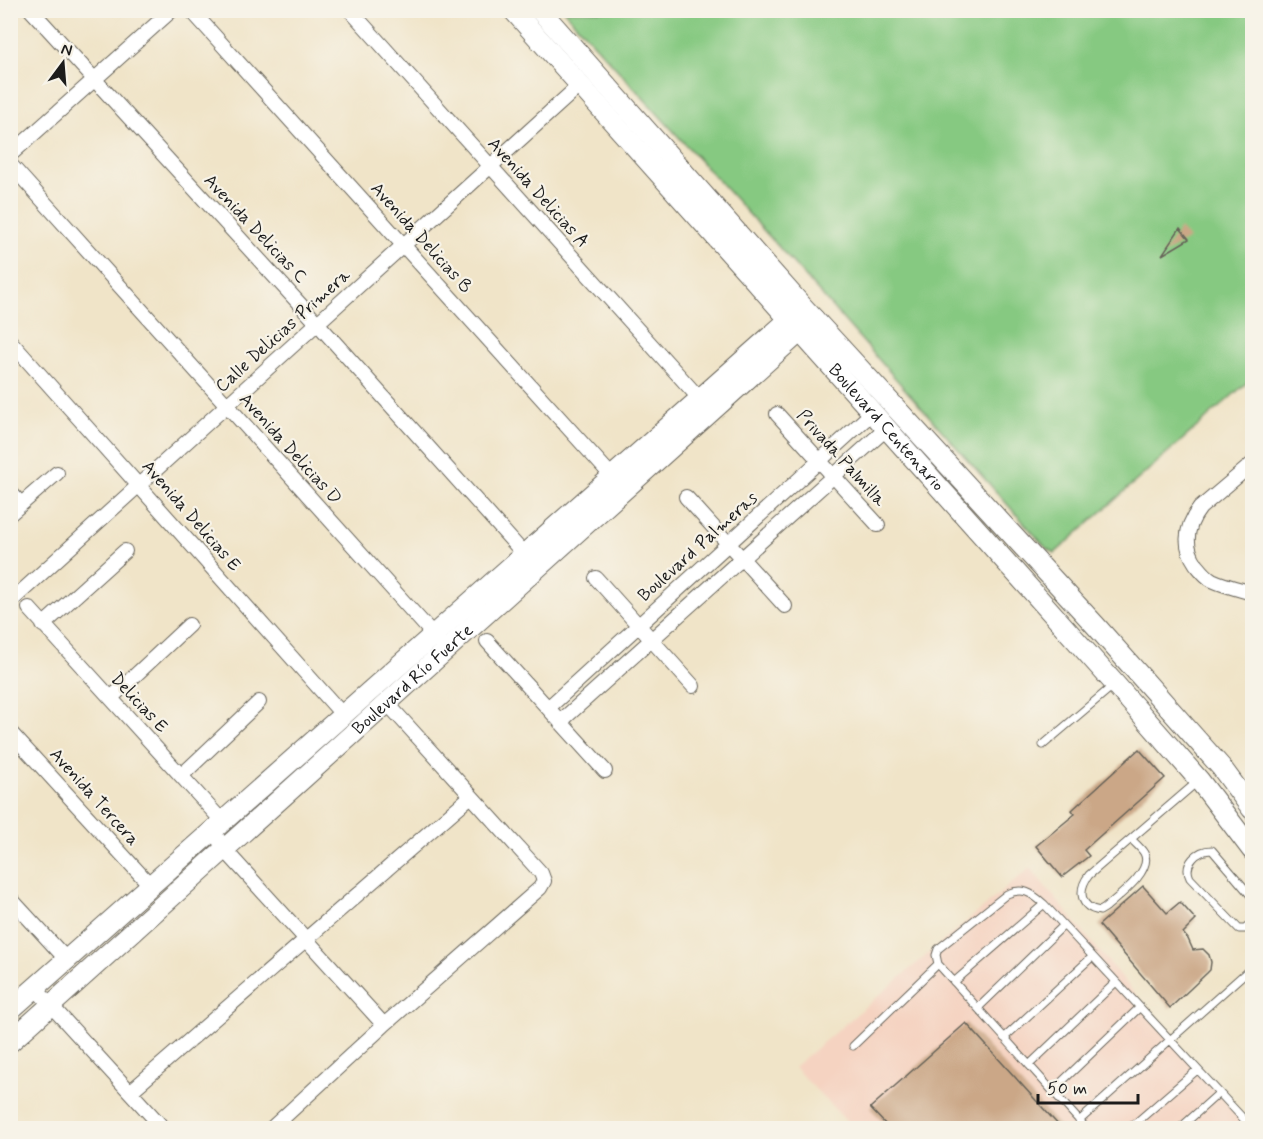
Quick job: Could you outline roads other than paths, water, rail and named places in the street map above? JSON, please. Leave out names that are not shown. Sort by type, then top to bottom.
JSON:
[{"type":"main road","name":"Boulevard Centenario","points":[[513,10],[580,85],[1131,666],[1221,768],[1252,809]]},
{"type":"main road","name":"Boulevard Centenario","points":[[540,10],[802,319],[873,412],[1199,780],[1252,850]]},
{"type":"main road","name":"Boulevard Río Fuerte","points":[[10,1042],[447,649],[618,483],[700,399],[802,319]]},
{"type":"main road","name":"Boulevard Río Fuerte","points":[[10,1010],[524,554],[618,483],[802,319]]},
{"type":"main road","points":[[1112,681],[1131,666]]},
{"type":"street","name":"Avenida Delicias C","points":[[31,10],[93,81],[318,324],[524,554]]},
{"type":"street","points":[[10,155],[172,10]]},
{"type":"street","name":"Avenida Delicias B","points":[[191,10],[618,483]]},
{"type":"street","name":"Avenida Delicias A","points":[[350,10],[700,399]]},
{"type":"street","name":"Calle Delicias Primera","points":[[10,602],[580,85]]},
{"type":"street","name":"Avenida Delicias D","points":[[10,164],[447,649]]},
{"type":"street","name":"Avenida Delicias E","points":[[10,341],[343,715]]},
{"type":"street","name":"Boulevard Palmeras","points":[[548,708],[873,412]]},
{"type":"street","name":"Privada Palmilla","points":[[777,414],[818,462],[878,525]]},
{"type":"street","name":"Boulevard Palmeras","points":[[560,722],[887,428]]},
{"type":"street","points":[[1252,464],[1200,508],[1192,522],[1186,545],[1205,576],[1252,593]]},
{"type":"street","points":[[10,514],[57,473]]},
{"type":"street","points":[[10,492],[21,504]]},
{"type":"street","points":[[686,497],[785,606]]},
{"type":"street","points":[[43,625],[125,551]]},
{"type":"street","points":[[596,578],[693,686]]},
{"type":"street","name":"Delicias E","points":[[29,608],[182,775],[218,826],[224,849],[384,1025]]},
{"type":"street","points":[[111,698],[189,625]]},
{"type":"street","points":[[487,641],[605,771]]},
{"type":"street","points":[[182,775],[259,702]]},
{"type":"street","points":[[272,1128],[384,1025],[540,888],[544,881],[542,873],[387,703]]},
{"type":"street","name":"Avenida Tercera","points":[[10,732],[150,886]]},
{"type":"street","points":[[130,1092],[471,796]]},
{"type":"street","points":[[10,898],[67,960]]},
{"type":"street","points":[[35,988],[164,1128]]},
{"type":"lane","points":[[1044,745],[1112,681]]},
{"type":"lane","points":[[1131,839],[1145,855],[1143,873],[1105,908],[1100,911],[1090,908],[1082,897],[1083,884],[1089,875],[1199,780]]},
{"type":"lane","points":[[1252,897],[1212,850],[1205,850],[1187,866],[1186,872],[1190,879],[1239,928],[1243,930],[1252,923]]},
{"type":"lane","points":[[1086,1128],[938,964],[936,955],[938,950],[1006,894],[1018,890],[1032,894],[1044,904],[1252,1128]]},
{"type":"lane","points":[[954,982],[1044,904]]},
{"type":"lane","points":[[978,1008],[1063,926]]},
{"type":"lane","points":[[1005,1038],[1092,957]]},
{"type":"lane","points":[[852,1046],[938,964]]},
{"type":"lane","points":[[1079,1121],[1252,967]]},
{"type":"lane","points":[[1029,1065],[1116,982]]},
{"type":"lane","points":[[1052,1091],[1139,1008]]},
{"type":"lane","points":[[1130,1128],[1197,1070]]},
{"type":"lane","points":[[1180,1128],[1219,1093]]}]
